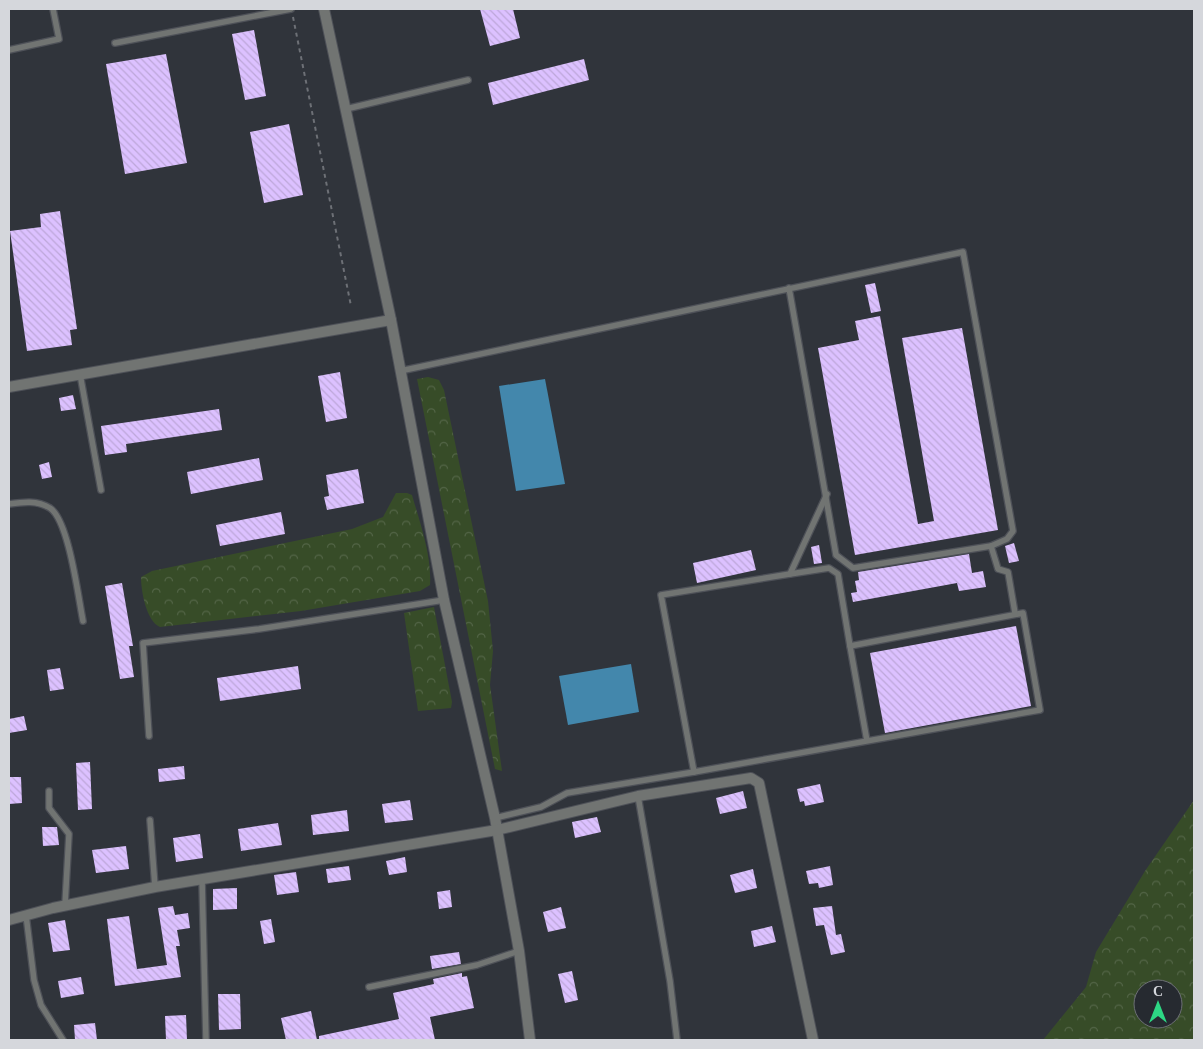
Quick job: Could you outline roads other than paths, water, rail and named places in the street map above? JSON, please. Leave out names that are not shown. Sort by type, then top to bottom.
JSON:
[{"type":"street","points":[[324,9],[391,320],[444,600],[495,818],[519,951],[530,1040]]},
{"type":"street","points":[[9,387],[391,320]]},
{"type":"street","points":[[9,920],[65,905],[155,887],[497,830],[638,796],[751,778],[759,783],[814,1040]]},
{"type":"lane","points":[[9,50],[59,39],[53,9]]},
{"type":"lane","points":[[115,43],[291,9]]},
{"type":"lane","points":[[346,109],[468,80]]},
{"type":"lane","points":[[400,371],[789,288],[963,252],[1013,531],[1007,539],[991,546],[853,568],[836,555],[827,494],[789,288]]},
{"type":"lane","points":[[80,374],[101,490]]},
{"type":"lane","points":[[790,574],[827,494]]},
{"type":"lane","points":[[9,504],[29,501],[40,503],[58,515],[64,531],[83,621]]},
{"type":"lane","points":[[991,546],[998,569],[1008,572],[1015,613]]},
{"type":"lane","points":[[694,772],[661,595],[829,568],[838,574],[867,741]]},
{"type":"lane","points":[[149,736],[143,643],[259,629],[444,600]]},
{"type":"lane","points":[[495,818],[541,807],[567,793],[1040,710],[1023,613],[850,646]]},
{"type":"lane","points":[[49,791],[49,808],[69,834],[65,905]]},
{"type":"lane","points":[[638,796],[667,963],[677,1040]]},
{"type":"lane","points":[[150,820],[155,887]]},
{"type":"lane","points":[[202,879],[206,1040]]},
{"type":"lane","points":[[26,915],[34,980],[41,1005],[63,1040]]},
{"type":"lane","points":[[369,987],[477,965],[519,951]]},
{"type":"water","points":[[545,379],[565,484],[516,491],[499,386]]},
{"type":"water","points":[[631,664],[639,712],[568,725],[559,676]]}]
